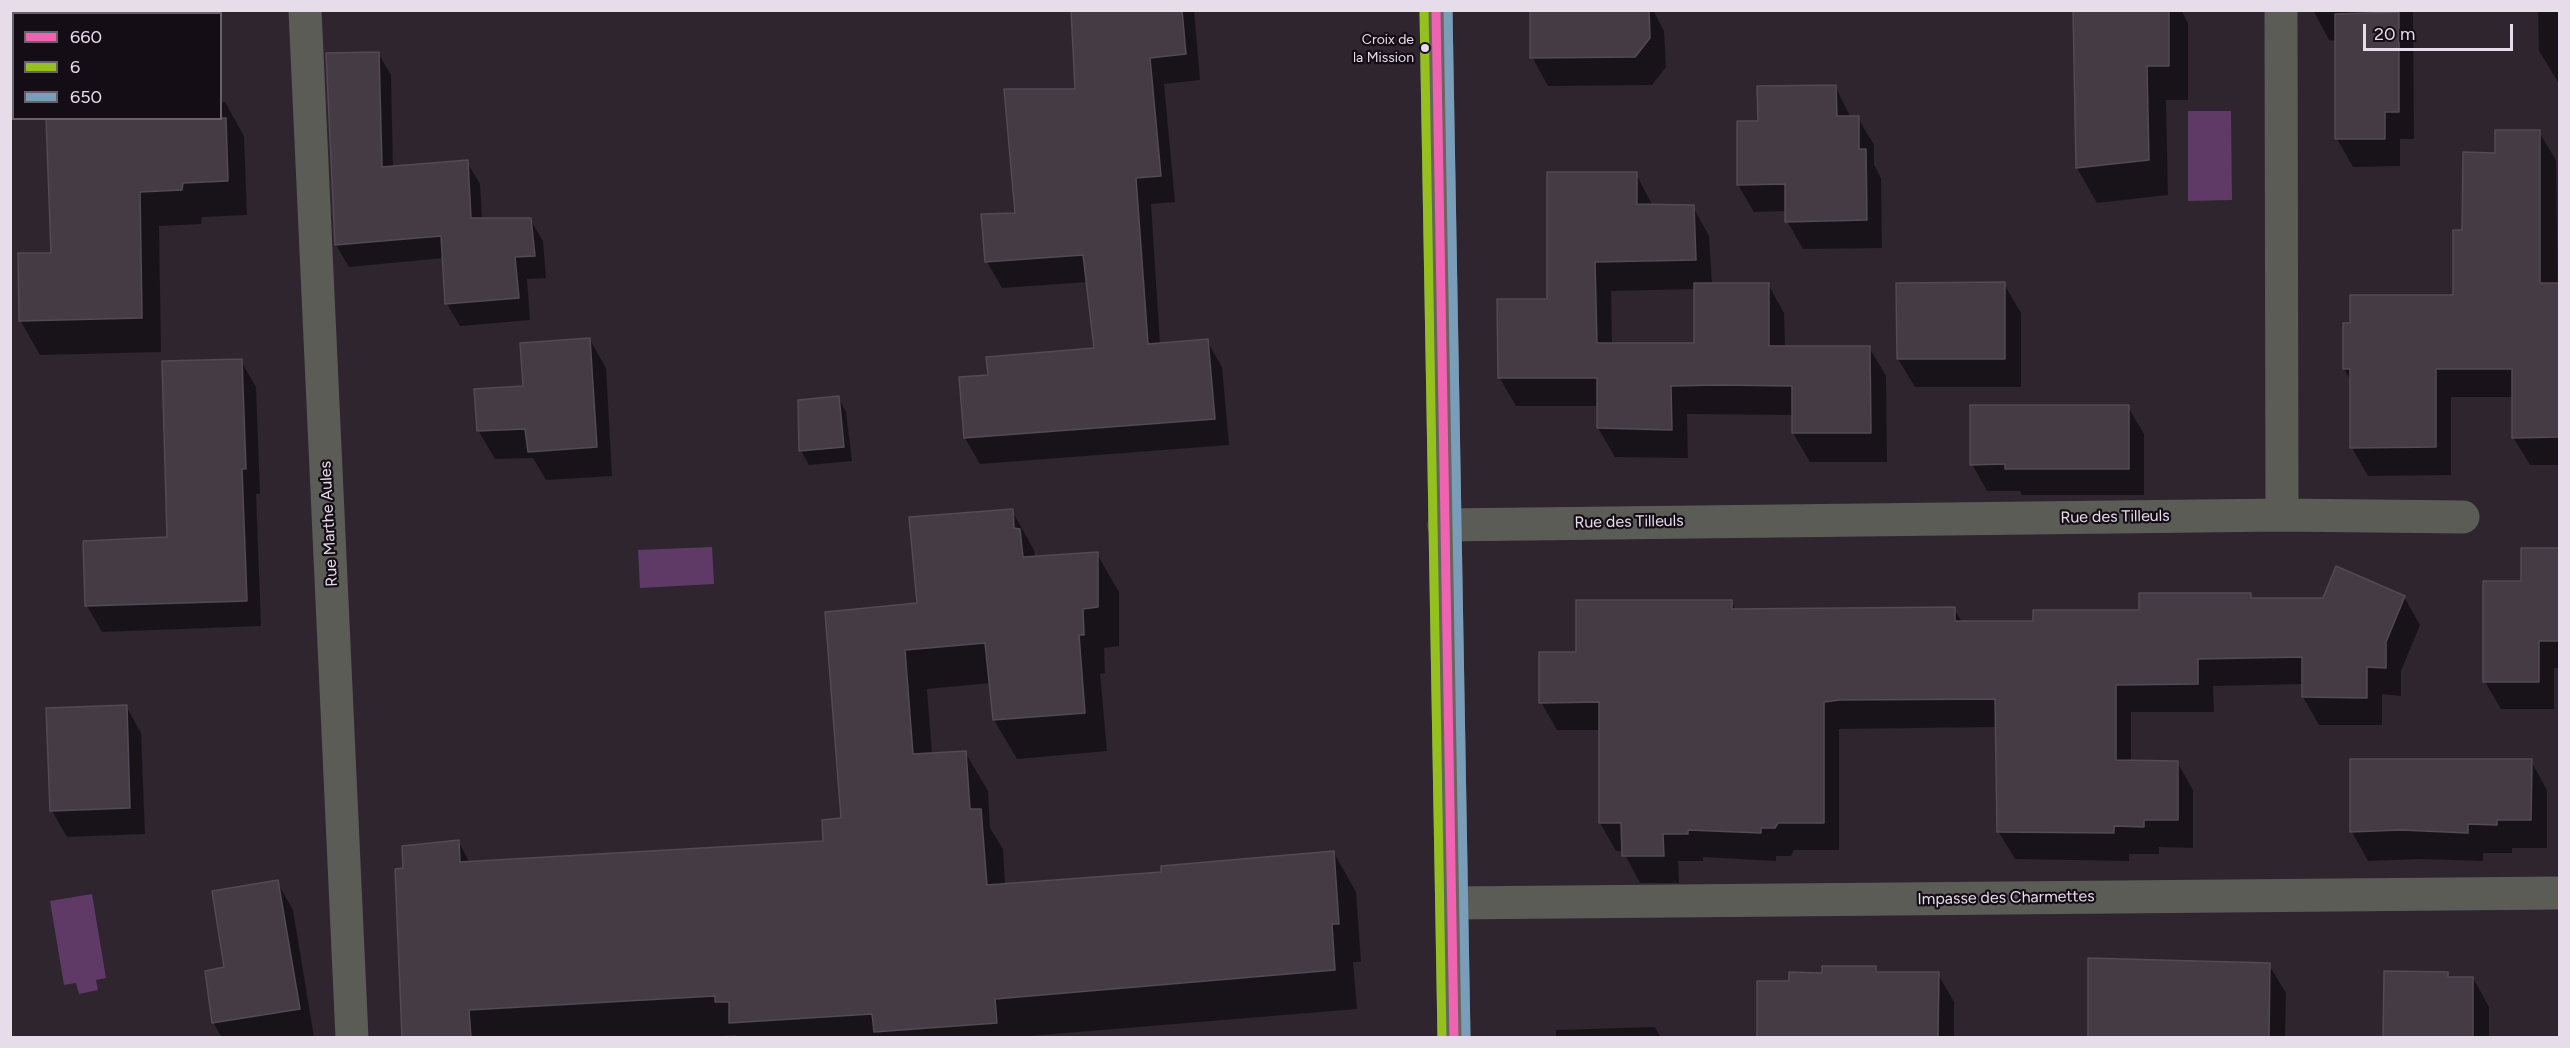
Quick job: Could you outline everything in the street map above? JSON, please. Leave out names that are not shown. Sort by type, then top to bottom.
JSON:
[{"type":"main road","points":[[1436,10],[1454,1038]]},
{"type":"street","name":"Rue Marthe Aules","points":[[305,10],[352,1038]]},
{"type":"street","points":[[2281,10],[2282,515]]},
{"type":"street","name":"Rue des Tilleuls","points":[[1444,525],[2282,515],[2463,517]]},
{"type":"street","name":"Impasse des Charmettes","points":[[1452,903],[2559,893]]},
{"type":"shaded area","points":[[2188,111],[2231,111],[2232,200],[2188,201]]},
{"type":"shaded area","points":[[712,547],[714,584],[640,588],[638,550]]},
{"type":"shaded area","points":[[92,894],[106,978],[96,980],[98,990],[79,994],[76,983],[64,985],[50,901]]},
{"type":"building","points":[[1071,10],[1182,10],[1186,54],[1150,58],[1161,176],[1136,178],[1148,344],[1208,339],[1215,419],[964,438],[959,377],[988,375],[986,357],[1094,348],[1083,255],[985,262],[981,214],[1015,213],[1004,89],[1075,89]]},
{"type":"building","points":[[1530,10],[1649,10],[1650,38],[1635,57],[1530,58]]},
{"type":"building","points":[[2073,10],[2169,10],[2169,66],[2147,66],[2149,160],[2076,168]]},
{"type":"building","points":[[2399,12],[2399,112],[2385,112],[2385,139],[2335,139],[2335,14]]},
{"type":"building","points":[[379,52],[382,167],[468,160],[471,218],[531,218],[535,256],[515,257],[519,298],[445,304],[441,236],[335,245],[326,53]]},
{"type":"building","points":[[1836,85],[1837,116],[1859,116],[1859,149],[1866,149],[1867,220],[1785,222],[1785,184],[1737,185],[1737,121],[1758,121],[1757,86]]},
{"type":"building","points":[[226,118],[228,181],[183,183],[182,190],[140,192],[142,318],[19,321],[18,253],[51,253],[46,120],[222,120]]},
{"type":"building","points":[[2495,130],[2540,130],[2540,283],[2559,283],[2559,437],[2512,438],[2512,369],[2436,369],[2436,447],[2350,448],[2350,369],[2343,369],[2343,323],[2350,323],[2350,295],[2453,295],[2453,230],[2462,230],[2463,152],[2495,153]]},
{"type":"building","points":[[1547,172],[1637,172],[1637,204],[1694,205],[1696,260],[1595,262],[1597,343],[1694,343],[1694,283],[1769,283],[1769,346],[1870,346],[1871,433],[1792,433],[1792,386],[1671,386],[1672,430],[1597,428],[1597,378],[1498,378],[1497,299],[1547,299]]},
{"type":"building","points":[[2005,282],[2005,359],[1897,359],[1896,283]]},
{"type":"building","points":[[590,338],[597,447],[528,452],[525,429],[477,431],[474,389],[523,386],[520,343]]},
{"type":"building","points":[[242,359],[246,469],[242,469],[247,601],[85,606],[83,541],[167,537],[162,361]]},
{"type":"building","points":[[839,396],[844,447],[799,451],[798,400]]},
{"type":"building","points":[[1970,405],[2129,405],[2129,469],[2005,469],[2005,464],[1970,465]]},
{"type":"building","points":[[1013,509],[1014,528],[1020,529],[1023,557],[1098,552],[1098,607],[1083,609],[1084,635],[1079,635],[1085,713],[993,720],[985,643],[905,650],[913,754],[966,751],[970,809],[981,809],[987,885],[1161,872],[1161,866],[1334,851],[1339,924],[1332,924],[1335,970],[995,999],[997,1023],[874,1032],[872,1014],[729,1023],[729,1002],[715,1002],[715,996],[469,1010],[471,1038],[402,1038],[395,869],[403,868],[402,846],[459,840],[460,862],[823,841],[822,820],[841,818],[825,612],[917,603],[909,517]]},
{"type":"building","points":[[2521,548],[2559,548],[2559,641],[2539,641],[2539,682],[2483,682],[2483,581],[2521,581]]},
{"type":"building","points":[[2336,566],[2405,596],[2386,642],[2386,668],[2367,667],[2367,698],[2302,697],[2302,657],[2198,659],[2198,684],[2116,685],[2116,760],[2178,761],[2178,820],[2144,820],[2144,827],[2114,826],[2114,833],[1997,832],[1995,699],[1839,700],[1824,702],[1824,823],[1778,823],[1775,828],[1761,828],[1761,833],[1688,830],[1688,834],[1663,834],[1664,856],[1622,856],[1621,823],[1599,823],[1599,702],[1539,703],[1539,652],[1576,652],[1576,600],[1732,600],[1732,609],[1955,607],[1955,621],[2033,621],[2033,610],[2139,610],[2139,593],[2251,593],[2251,598],[2323,598]]},
{"type":"building","points":[[127,705],[130,808],[50,811],[46,708]]},
{"type":"building","points":[[2350,759],[2532,759],[2531,820],[2497,820],[2497,825],[2468,824],[2468,833],[2401,830],[2350,832]]},
{"type":"building","points":[[278,880],[300,1009],[212,1023],[205,971],[224,967],[212,891]]},
{"type":"building","points":[[2088,958],[2270,963],[2269,1038],[2088,1038]]},
{"type":"building","points":[[1822,966],[1876,966],[1876,972],[1939,972],[1938,1038],[1757,1038],[1757,981],[1789,981],[1789,972],[1822,973]]},
{"type":"building","points":[[2384,971],[2448,972],[2448,977],[2473,977],[2473,1038],[2383,1037]]},
{"type":"transit line","name":"6","points":[[1424,10],[1442,1038]]},
{"type":"transit line","name":"660","points":[[1436,10],[1454,1038]]},
{"type":"transit line","name":"650","points":[[1448,10],[1466,1038]]},
{"type":"place","name":"Croix de la Mission","points":[[1425,48]]}]
